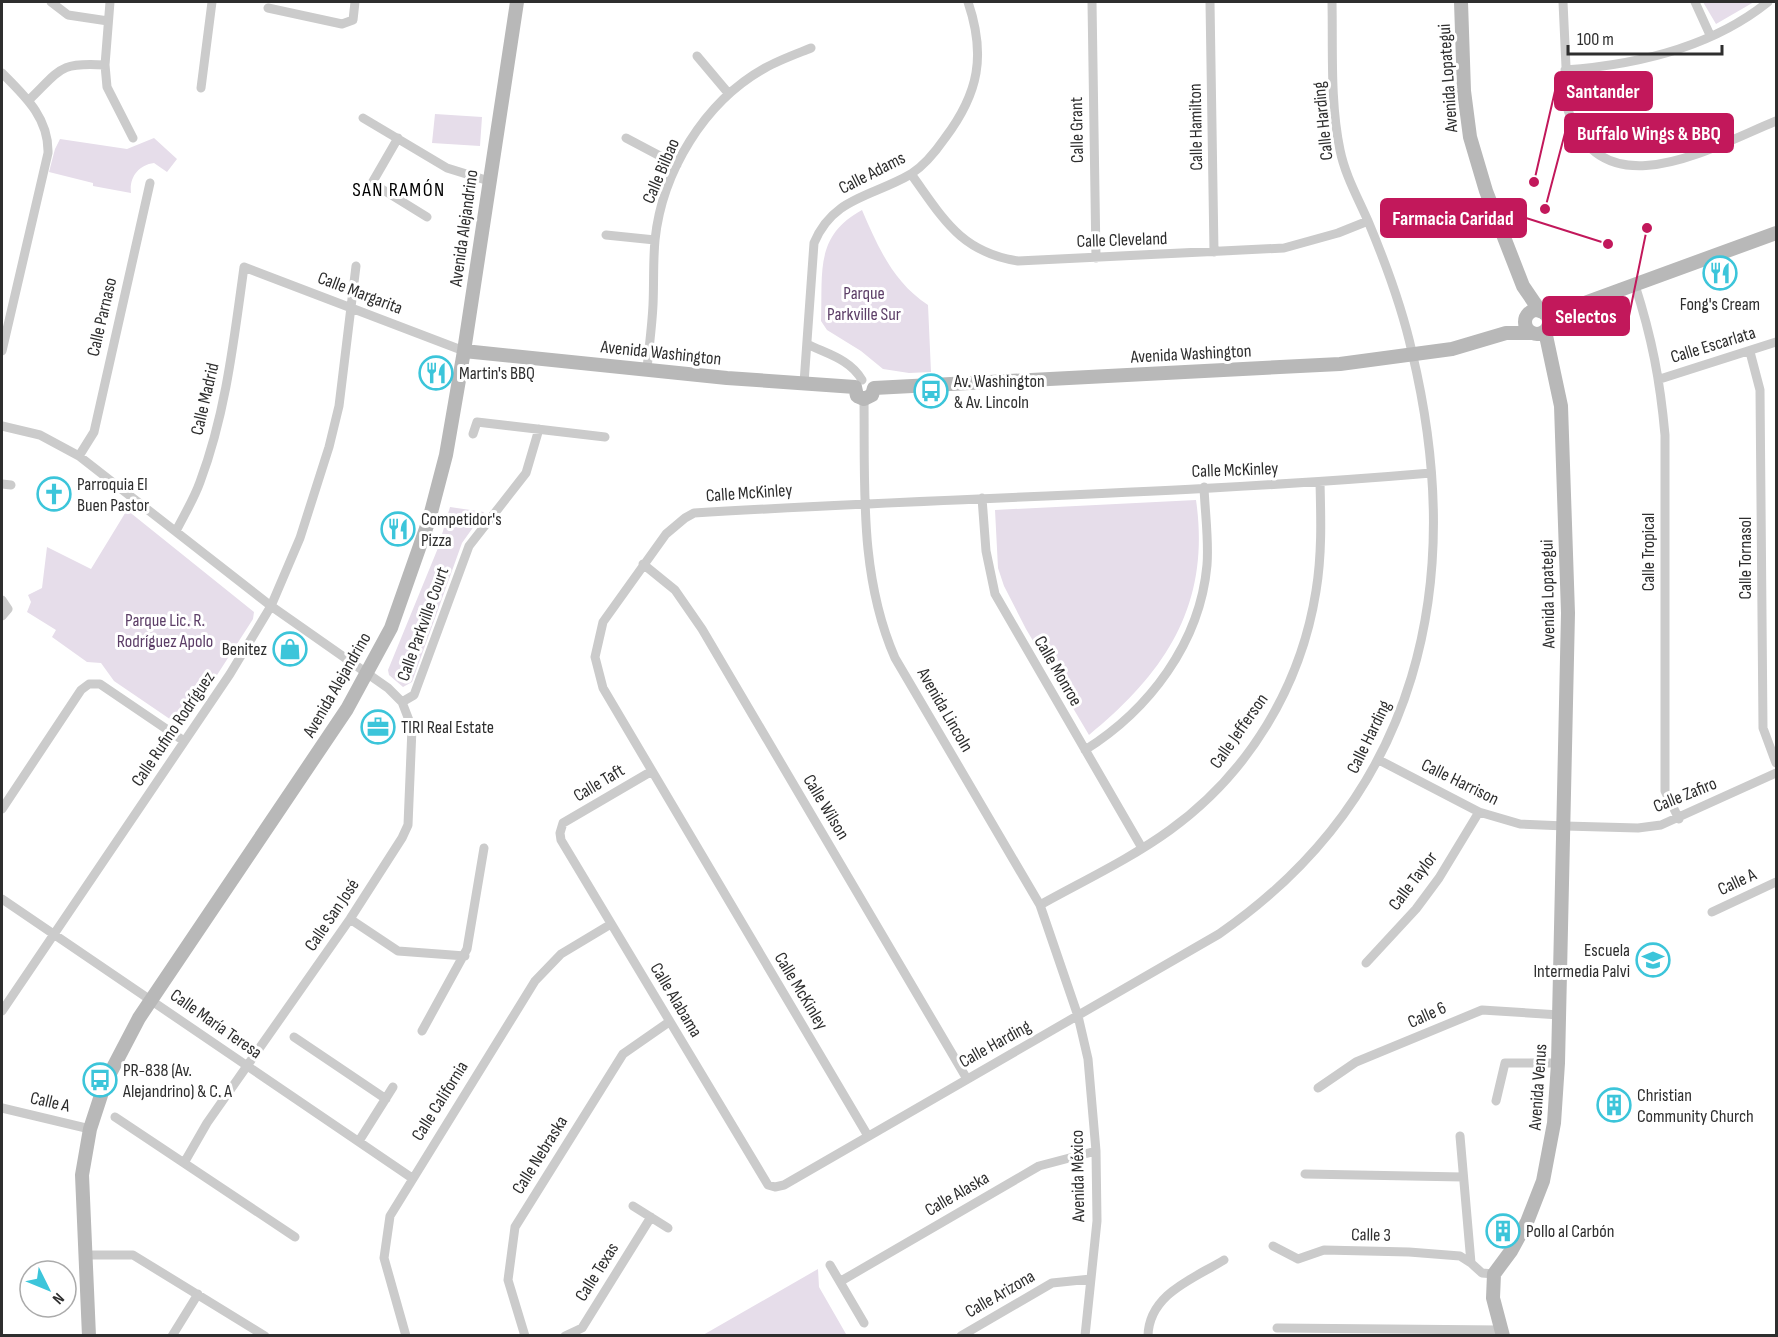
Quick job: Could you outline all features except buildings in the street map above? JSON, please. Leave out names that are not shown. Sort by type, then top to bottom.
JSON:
[{"type":"street","points":[[51,2],[68,15],[108,21]]},
{"type":"street","points":[[110,2],[105,65],[107,87],[133,138]]},
{"type":"street","points":[[201,88],[212,2]]},
{"type":"street","points":[[268,8],[342,24],[353,20],[355,2]]},
{"type":"street","name":"Avenida Alejandrino","points":[[90,1335],[84,1255],[82,1175],[90,1129],[116,1059],[151,999],[321,750],[368,673],[391,628],[438,490],[464,351],[517,2]]},
{"type":"street","name":"Calle Adams","points":[[804,383],[814,243],[818,232],[825,221],[844,205],[911,174],[939,148],[968,102],[975,80],[979,44],[969,2]]},
{"type":"street","name":"Calle Grant","points":[[1092,2],[1096,258]]},
{"type":"street","name":"Calle Hamilton","points":[[1210,2],[1214,252]]},
{"type":"street","name":"Calle Harding","points":[[775,1187],[784,1185],[1219,934],[1267,899],[1313,853],[1347,812],[1379,760],[1401,711],[1422,646],[1433,567],[1431,473],[1413,355],[1397,293],[1346,173],[1340,151],[1335,113],[1332,2]]},
{"type":"street","name":"Avenida Lopategui","points":[[1461,2],[1464,91],[1470,137],[1486,191],[1552,363],[1561,406],[1564,440],[1568,612],[1565,826]]},
{"type":"street","points":[[1563,2],[1568,110],[1581,138],[1588,147],[1611,162],[1642,168],[1672,162],[1776,121]]},
{"type":"street","points":[[1695,2],[1710,35]]},
{"type":"street","points":[[1566,70],[1600,68],[1649,58],[1710,35],[1768,2]]},
{"type":"street","name":"Calle Bilbao","points":[[647,369],[653,308],[655,240],[667,188],[677,165],[696,131],[729,94],[765,68],[811,48]]},
{"type":"street","points":[[697,56],[729,94]]},
{"type":"street","points":[[29,100],[64,66],[79,63],[105,65]]},
{"type":"street","points":[[2,73],[29,100],[45,126],[48,153],[2,351]]},
{"type":"street","points":[[363,118],[447,168],[489,181]]},
{"type":"street","points":[[398,138],[372,183],[427,217]]},
{"type":"street","points":[[626,138],[677,165]]},
{"type":"street","name":"Calle Cleveland","points":[[911,174],[953,232],[980,251],[1018,261],[1284,248],[1338,233],[1368,221]]},
{"type":"street","name":"Calle Parnaso","points":[[79,456],[93,432],[150,183]]},
{"type":"street","name":"Avenida Washington","points":[[464,351],[804,383],[858,383],[868,380],[874,388],[1340,364],[1452,349],[1506,333],[1776,233]]},
{"type":"street","points":[[606,235],[655,240]]},
{"type":"street","name":"Calle Rufino Rodríguez","points":[[2,1011],[184,741],[271,606],[300,538],[329,447],[339,406],[356,266]]},
{"type":"street","name":"Calle Margarita","points":[[244,267],[464,351]]},
{"type":"street","name":"Calle Madrid","points":[[176,531],[200,483],[217,427],[230,365],[244,267]]},
{"type":"street","name":"Calle Tropical","points":[[1635,285],[1650,330],[1660,379],[1665,435],[1665,791],[1679,819]]},
{"type":"street","name":"Calle Escarlata","points":[[1660,379],[1776,342]]},
{"type":"street","points":[[807,344],[839,358],[853,368],[858,383],[857,396],[864,399],[872,395],[874,388]]},
{"type":"street","name":"Calle Tornasol","points":[[1750,352],[1760,390],[1763,728],[1776,763]]},
{"type":"street","name":"Avenida Lincoln","points":[[864,399],[865,502],[869,575],[881,626],[895,658],[1040,905],[1078,1016]]},
{"type":"street","points":[[473,434],[477,422],[605,437]]},
{"type":"street","points":[[2,426],[40,435],[79,456],[271,606],[368,673],[402,702]]},
{"type":"street","name":"Calle Parkville Court","points":[[402,702],[414,694],[469,546],[526,473],[539,429]]},
{"type":"street","name":"Calle McKinley","points":[[868,1136],[603,688],[595,657],[603,622],[666,534],[694,513],[865,502],[1320,482],[1431,473]]},
{"type":"street","name":"Calle Jefferson","points":[[1040,905],[1142,848],[1193,811],[1237,768],[1282,698],[1303,650],[1316,591],[1321,529],[1320,482]]},
{"type":"street","points":[[1085,750],[1117,728],[1155,691],[1185,642],[1202,591],[1207,564],[1204,487]]},
{"type":"street","name":"Calle Monroe","points":[[982,498],[986,551],[995,594],[1142,848]]},
{"type":"street","name":"Calle Wilson","points":[[643,564],[675,590],[702,629],[967,1079]]},
{"type":"street","points":[[2,600],[8,609],[2,616]]},
{"type":"street","points":[[2,809],[81,690],[89,684],[100,684],[184,741]]},
{"type":"street","name":"Calle San José","points":[[184,1163],[207,1123],[350,919],[408,825],[413,739],[410,721],[402,702]]},
{"type":"street","name":"Calle Harrison","points":[[1379,760],[1479,812],[1520,824],[1565,826]]},
{"type":"street","name":"Calle Taft","points":[[563,823],[652,771]]},
{"type":"street","name":"Calle Zafiro","points":[[1565,826],[1638,828],[1679,819],[1776,773]]},
{"type":"street","name":"Calle Taylor","points":[[1366,963],[1427,893],[1479,812]]},
{"type":"street","name":"Calle Alabama","points":[[563,823],[560,833],[561,840],[768,1185],[775,1187]]},
{"type":"street","name":"Avenida Venus","points":[[1494,1274],[1511,1251],[1527,1222],[1543,1181],[1554,1123],[1560,1015],[1565,826]]},
{"type":"street","points":[[422,1031],[465,956],[484,848]]},
{"type":"street","name":"Calle A","points":[[1712,912],[1776,882]]},
{"type":"street","name":"Calle María Teresa","points":[[2,898],[412,1178]]},
{"type":"street","points":[[350,919],[398,951],[465,956]]},
{"type":"street","name":"Calle California","points":[[406,1335],[384,1258],[390,1216],[535,981],[561,954],[611,924]]},
{"type":"street","name":"Calle 6","points":[[1318,1088],[1356,1062],[1482,1010],[1560,1015]]},
{"type":"street","name":"Avenida México","points":[[1078,1016],[1088,1059],[1096,1151],[1097,1221],[1085,1335]]},
{"type":"street","name":"Calle Nebraska","points":[[525,1335],[508,1280],[515,1227],[623,1054],[669,1022]]},
{"type":"street","points":[[294,1037],[386,1099]]},
{"type":"street","points":[[1496,1101],[1505,1063],[1558,1063]]},
{"type":"street","points":[[359,1141],[393,1087]]},
{"type":"street","name":"Calle A","points":[[2,1108],[90,1129]]},
{"type":"street","points":[[115,1117],[295,1237]]},
{"type":"street","points":[[1460,1136],[1470,1263]]},
{"type":"street","name":"Calle Alaska","points":[[841,1281],[1039,1166],[1096,1151]]},
{"type":"street","points":[[1305,1174],[1463,1177]]},
{"type":"street","points":[[633,1206],[668,1228]]},
{"type":"street","name":"Calle Texas","points":[[565,1335],[582,1328],[651,1217]]},
{"type":"street","name":"Calle 3","points":[[1273,1246],[1298,1259],[1324,1250],[1460,1256],[1482,1273],[1494,1274]]},
{"type":"street","points":[[84,1255],[133,1256],[265,1335]]},
{"type":"street","points":[[1148,1335],[1148,1319],[1161,1299],[1224,1260]]},
{"type":"street","points":[[830,1264],[864,1323]]},
{"type":"street","points":[[1277,1328],[1502,1333],[1493,1299],[1494,1274]]},
{"type":"street","name":"Calle Arizona","points":[[961,1335],[1052,1283],[1091,1279]]},
{"type":"street","points":[[172,1335],[198,1294]]},
{"type":"green space","points":[[1703,2],[1754,2],[1716,24]]},
{"type":"green space","points":[[435,114],[482,117],[480,146],[432,143]]},
{"type":"green space","points":[[154,138],[177,159],[167,172],[154,163],[143,166],[133,177],[131,193],[93,186],[93,183],[49,172],[60,139],[127,149]]},
{"type":"green space","name":"Parque Parkville Sur","points":[[862,210],[896,275],[905,286],[928,305],[931,372],[909,373],[883,369],[861,351],[827,330],[821,321],[822,272],[828,244],[847,220]]},
{"type":"green space","points":[[1196,500],[1199,537],[1196,572],[1189,603],[1177,633],[1161,660],[1140,686],[1089,735],[1026,629],[1004,586],[998,568],[995,510]]},
{"type":"green space","points":[[450,507],[484,512],[462,543],[412,682],[403,687],[389,675],[388,670],[438,548]]},
{"type":"green space","name":"Parque Lic. R. Rodríguez Apolo","points":[[127,510],[254,612],[253,619],[183,728],[114,681],[101,663],[87,662],[52,637],[56,630],[27,612],[31,602],[28,595],[42,588],[47,547],[91,569]]},
{"type":"green space","points":[[818,1269],[819,1287],[846,1334],[703,1335]]},
{"type":"place","name":"Santander","points":[[1534,182]]},
{"type":"place","name":"Buffalo Wings & BBQ","points":[[1545,209]]},
{"type":"place","name":"Selectos","points":[[1647,228]]},
{"type":"place","name":"Farmacia Caridad","points":[[1608,244]]},
{"type":"place","name":"Fong's Cream","points":[[1720,273]]},
{"type":"place","name":"Martin's BBQ","points":[[436,373]]},
{"type":"place","name":"Av. Washington & Av. Lincoln","points":[[931,391]]},
{"type":"place","name":"Parroquia El Buen Pastor","points":[[54,494]]},
{"type":"place","name":"Competidor's Pizza","points":[[398,529]]},
{"type":"place","name":"Benitez","points":[[290,649]]},
{"type":"place","name":"TIRI Real Estate","points":[[378,727]]},
{"type":"place","name":"Escuela Intermedia Palvi","points":[[1653,960]]},
{"type":"place","name":"PR-838 (Av. Alejandrino) & C. A","points":[[100,1080]]},
{"type":"place","name":"Christian Community Church","points":[[1614,1105]]},
{"type":"place","name":"Pollo al Carbón","points":[[1503,1231]]},
{"type":"district","name":"SAN RAMÓN","points":[[399,190]]}]
